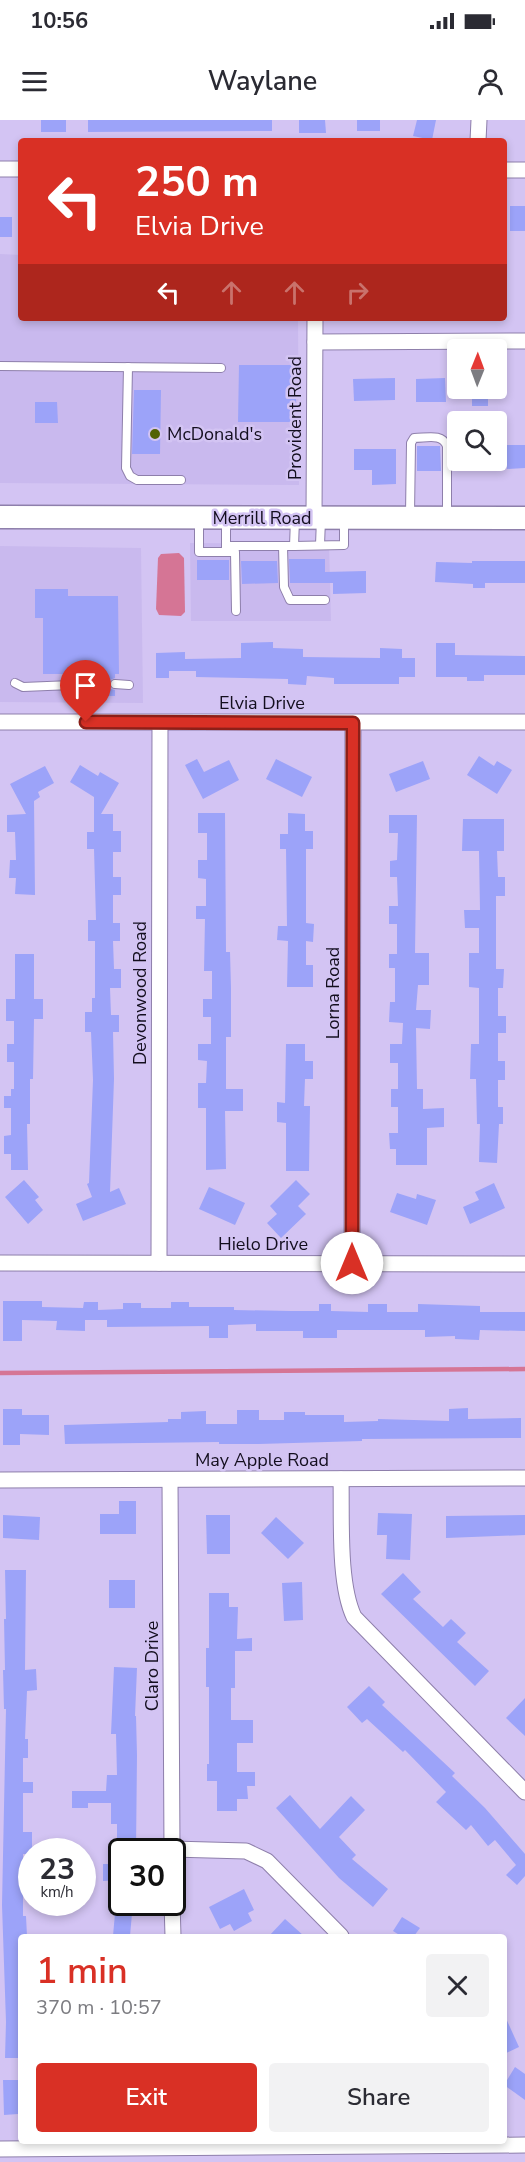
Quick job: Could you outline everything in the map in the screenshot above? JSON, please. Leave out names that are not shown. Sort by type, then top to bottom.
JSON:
[{"type":"main road","name":"Merrill Road","points":[[0,517],[525,518]]},
{"type":"street","points":[[478,138],[479,120]]},
{"type":"street","points":[[2,169],[18,169]]},
{"type":"street","points":[[507,170],[525,170]]},
{"type":"street","name":"Provident Road","points":[[310,518],[315,321]]},
{"type":"street","points":[[315,342],[525,341]]},
{"type":"street","name":"Elvia Drive","points":[[0,722],[525,722]]},
{"type":"street","name":"Devonwood Road","points":[[159,1263],[160,723]]},
{"type":"street","name":"Lorna Road","points":[[352,1263],[353,723]]},
{"type":"street","name":"Hielo Drive","points":[[0,1263],[525,1264]]},
{"type":"street","name":"May Apple Road","points":[[0,1480],[525,1478]]},
{"type":"street","points":[[341,1479],[344,1583],[347,1603],[354,1617],[524,1789]]},
{"type":"street","name":"Claro Drive","points":[[170,1480],[172,1838]]},
{"type":"street","points":[[186,1850],[246,1851],[267,1862],[339,1934]]},
{"type":"street","points":[[172,1916],[172,1934]]},
{"type":"street","points":[[0,2149],[173,2144]]},
{"type":"street","points":[[496,2144],[525,2145]]},
{"type":"lane","points":[[0,366],[221,368]]},
{"type":"lane","points":[[128,367],[126,468],[130,476],[137,480],[181,480]]},
{"type":"lane","points":[[410,518],[411,443],[414,438],[441,437],[447,446],[447,518]]},
{"type":"lane","points":[[200,517],[200,552],[283,546],[344,545],[344,518]]},
{"type":"lane","points":[[226,517],[226,549]]},
{"type":"lane","points":[[310,518],[320,545]]},
{"type":"lane","points":[[294,546],[310,518]]},
{"type":"lane","points":[[283,546],[284,587],[290,600],[325,600]]},
{"type":"lane","points":[[226,549],[235,552],[236,611]]},
{"type":"lane","points":[[15,683],[23,687],[96,684]]},
{"type":"lane","points":[[115,684],[129,685]]},
{"type":"shaded area","points":[[0,254],[18,255],[18,321],[298,321],[299,485],[0,483]]},
{"type":"shaded area","points":[[190,543],[329,544],[331,621],[191,621]]},
{"type":"shaded area","points":[[0,546],[141,548],[143,703],[0,702]]},
{"type":"shaded area","points":[[179,553],[184,558],[185,612],[181,616],[159,615],[156,609],[158,558],[161,554]]},
{"type":"building","points":[[41,120],[66,120],[66,132],[41,132]]},
{"type":"building","points":[[88,120],[272,120],[272,131],[88,132]]},
{"type":"building","points":[[299,120],[325,120],[326,133],[299,133]]},
{"type":"building","points":[[357,120],[380,120],[380,131],[357,131]]},
{"type":"building","points":[[417,120],[436,120],[432,138],[413,136]]},
{"type":"building","points":[[510,206],[525,206],[525,231],[510,231]]},
{"type":"building","points":[[0,217],[12,217],[12,237],[0,237]]},
{"type":"building","points":[[239,365],[296,365],[296,422],[238,422]]},
{"type":"building","points":[[395,378],[395,400],[354,401],[353,379]]},
{"type":"building","points":[[445,378],[446,402],[416,402],[416,379]]},
{"type":"building","points":[[134,390],[161,390],[160,454],[132,454]]},
{"type":"building","points":[[472,399],[488,399],[488,406],[472,406]]},
{"type":"building","points":[[35,402],[57,402],[58,423],[35,423]]},
{"type":"building","points":[[507,445],[525,445],[525,468],[507,469]]},
{"type":"building","points":[[417,446],[440,446],[441,471],[417,471]]},
{"type":"building","points":[[354,449],[396,449],[396,484],[372,485],[372,470],[354,470]]},
{"type":"building","points":[[289,559],[325,559],[325,572],[366,571],[366,593],[333,594],[333,583],[290,583]]},
{"type":"building","points":[[197,560],[229,560],[229,580],[197,580]]},
{"type":"building","points":[[241,561],[277,561],[278,583],[242,584]]},
{"type":"building","points":[[472,561],[525,561],[525,583],[485,583],[485,588],[473,588],[473,584],[435,582],[436,562],[472,563]]},
{"type":"building","points":[[35,589],[68,589],[68,596],[118,596],[119,674],[115,674],[115,678],[110,680],[109,684],[111,689],[115,690],[115,696],[98,696],[96,690],[101,687],[102,683],[95,674],[43,674],[43,618],[35,618]]},
{"type":"building","points":[[273,642],[273,648],[303,649],[303,657],[380,658],[380,648],[402,649],[402,658],[415,658],[415,677],[399,677],[399,684],[334,684],[334,678],[307,676],[306,685],[288,684],[288,679],[196,677],[196,671],[169,671],[169,678],[156,678],[156,653],[185,652],[185,659],[241,658],[241,643]]},
{"type":"building","points":[[436,643],[455,643],[455,655],[525,656],[525,675],[484,675],[484,681],[467,681],[467,677],[436,677]]},
{"type":"building","points":[[479,756],[494,766],[497,761],[512,770],[497,794],[467,775]]},
{"type":"building","points":[[197,759],[204,772],[229,760],[239,780],[203,799],[185,765]]},
{"type":"building","points":[[276,759],[312,777],[302,797],[266,779]]},
{"type":"building","points":[[423,761],[430,779],[396,792],[389,774]]},
{"type":"building","points":[[80,765],[98,776],[100,772],[119,783],[101,814],[113,814],[113,831],[121,831],[121,852],[113,852],[113,877],[121,877],[121,895],[113,895],[113,923],[120,923],[120,941],[113,941],[114,969],[121,969],[121,988],[110,988],[111,1015],[119,1015],[119,1032],[113,1032],[114,1079],[110,1192],[119,1188],[126,1204],[83,1221],[76,1204],[92,1197],[87,1184],[89,1183],[93,1080],[91,1032],[85,1032],[85,1012],[92,1012],[92,998],[95,998],[95,941],[88,941],[88,920],[96,920],[94,849],[87,849],[87,832],[94,832],[94,797],[70,782]]},
{"type":"building","points":[[45,766],[54,783],[38,792],[40,797],[34,801],[35,895],[15,894],[16,878],[9,878],[10,860],[16,860],[15,832],[7,832],[7,815],[26,814],[10,784]]},
{"type":"building","points":[[198,813],[225,813],[226,952],[230,952],[231,988],[231,1037],[226,1037],[226,1089],[243,1089],[243,1111],[225,1111],[226,1169],[206,1170],[206,1108],[198,1108],[198,1083],[206,1083],[207,1061],[198,1060],[198,1044],[211,1044],[211,1017],[203,1017],[203,999],[212,999],[212,971],[204,971],[205,919],[196,919],[196,906],[206,906],[206,879],[198,878],[198,860],[207,860],[207,833],[198,833]]},
{"type":"building","points":[[288,813],[305,814],[305,831],[313,831],[313,849],[306,849],[306,923],[314,924],[313,942],[306,941],[306,965],[313,965],[313,987],[287,987],[288,941],[277,940],[278,926],[287,926],[286,849],[280,849],[280,834],[288,834]]},
{"type":"building","points":[[389,815],[417,815],[415,953],[429,953],[429,985],[418,985],[416,1010],[431,1010],[430,1029],[416,1028],[417,1089],[423,1089],[423,1109],[444,1108],[444,1127],[427,1128],[427,1165],[396,1165],[396,1149],[390,1149],[389,1133],[398,1133],[398,1107],[391,1107],[391,1089],[398,1089],[398,1063],[390,1063],[390,1044],[402,1044],[403,1023],[389,1022],[390,1002],[395,1002],[395,968],[389,968],[389,954],[397,954],[397,924],[389,924],[389,906],[398,906],[397,877],[390,877],[390,861],[397,860],[398,833],[389,833]]},
{"type":"building","points":[[463,819],[504,819],[504,851],[497,851],[498,877],[505,877],[505,896],[496,896],[496,969],[504,969],[503,988],[498,988],[498,1016],[506,1016],[506,1033],[498,1033],[498,1061],[505,1061],[505,1080],[498,1080],[498,1107],[503,1107],[503,1124],[499,1124],[497,1163],[479,1162],[480,1124],[477,1124],[476,1079],[470,1079],[471,1044],[479,1044],[479,988],[469,987],[469,953],[479,953],[479,928],[465,928],[464,910],[480,910],[479,851],[462,851]]},
{"type":"building","points":[[15,954],[34,954],[34,999],[43,999],[43,1019],[34,1019],[30,1124],[27,1124],[28,1170],[11,1170],[11,1154],[4,1154],[4,1136],[11,1135],[11,1108],[4,1108],[4,1096],[11,1096],[11,1089],[14,1089],[14,1062],[7,1062],[7,1044],[14,1044],[14,1021],[6,1021],[6,999],[15,999]]},
{"type":"building","points":[[286,1044],[305,1044],[305,1061],[313,1061],[313,1079],[305,1079],[304,1106],[310,1106],[309,1171],[286,1171],[286,1123],[277,1122],[277,1102],[285,1103]]},
{"type":"building","points":[[24,1180],[39,1197],[35,1200],[43,1210],[28,1224],[5,1197]]},
{"type":"building","points":[[296,1180],[310,1194],[298,1206],[306,1214],[281,1238],[267,1223],[277,1214],[270,1206]]},
{"type":"building","points":[[494,1183],[505,1208],[470,1224],[463,1207],[479,1200],[475,1192]]},
{"type":"building","points":[[209,1187],[245,1203],[235,1225],[199,1209]]},
{"type":"building","points":[[397,1193],[416,1199],[417,1194],[436,1200],[427,1225],[390,1212]]},
{"type":"building","points":[[3,1301],[42,1301],[42,1307],[83,1308],[84,1302],[98,1302],[98,1310],[123,1309],[123,1303],[141,1303],[141,1308],[171,1308],[171,1302],[189,1302],[189,1307],[291,1311],[319,1311],[319,1304],[331,1304],[331,1311],[368,1312],[368,1304],[387,1304],[387,1312],[418,1312],[418,1304],[480,1306],[480,1312],[525,1312],[525,1331],[480,1330],[479,1340],[455,1339],[455,1336],[425,1337],[425,1330],[337,1330],[337,1338],[303,1338],[303,1331],[256,1331],[256,1324],[228,1325],[228,1338],[209,1338],[209,1326],[107,1327],[107,1320],[85,1320],[85,1331],[56,1330],[57,1321],[22,1320],[22,1341],[3,1341]]},
{"type":"building","points":[[468,1408],[468,1419],[521,1418],[521,1438],[362,1439],[362,1441],[259,1444],[219,1444],[219,1442],[65,1444],[64,1425],[168,1422],[168,1419],[181,1419],[181,1412],[206,1411],[206,1424],[237,1424],[237,1410],[259,1410],[259,1420],[284,1420],[284,1412],[305,1412],[305,1415],[344,1415],[344,1422],[378,1421],[378,1419],[449,1421],[449,1409]]},
{"type":"building","points":[[3,1409],[22,1409],[22,1415],[49,1415],[49,1435],[20,1434],[20,1445],[3,1445]]},
{"type":"building","points":[[119,1501],[136,1501],[136,1534],[100,1534],[100,1514],[119,1514]]},
{"type":"building","points":[[378,1513],[412,1514],[410,1560],[386,1559],[387,1535],[377,1535]]},
{"type":"building","points":[[3,1515],[40,1517],[39,1540],[3,1538]]},
{"type":"building","points":[[206,1515],[230,1515],[230,1554],[207,1554]]},
{"type":"building","points":[[525,1515],[525,1535],[446,1538],[446,1516]]},
{"type":"building","points":[[276,1517],[304,1543],[288,1559],[261,1533]]},
{"type":"building","points":[[5,1570],[26,1570],[25,1670],[36,1669],[37,1690],[27,1691],[25,1739],[28,1739],[28,1758],[23,1758],[23,1782],[33,1782],[33,1793],[23,1793],[23,1832],[32,1832],[32,1838],[18,1838],[18,1916],[26,1916],[27,1934],[18,1934],[18,2058],[5,2058],[2,1905],[6,1709],[4,1709],[3,1670],[5,1670],[4,1619],[6,1619]]},
{"type":"building","points":[[403,1573],[421,1592],[413,1599],[443,1627],[451,1619],[466,1633],[457,1642],[489,1671],[475,1686],[381,1594]]},
{"type":"building","points":[[109,1580],[135,1580],[135,1608],[109,1608]]},
{"type":"building","points":[[302,1582],[303,1620],[284,1621],[282,1583]]},
{"type":"building","points":[[209,1593],[229,1593],[229,1607],[238,1607],[237,1639],[252,1638],[252,1651],[235,1651],[235,1688],[231,1688],[231,1720],[253,1720],[253,1743],[237,1743],[237,1772],[255,1772],[255,1786],[247,1786],[248,1799],[237,1799],[237,1811],[217,1811],[217,1781],[207,1781],[209,1687],[206,1687],[206,1648],[209,1648]]},
{"type":"building","points":[[114,1667],[137,1668],[136,1838],[117,1838],[117,1824],[111,1824],[111,1803],[88,1803],[88,1808],[72,1808],[72,1791],[106,1791],[107,1775],[117,1775],[116,1734],[111,1734]]},
{"type":"building","points":[[369,1686],[385,1702],[382,1705],[455,1773],[452,1776],[485,1808],[525,1854],[525,1876],[517,1885],[506,1875],[516,1865],[495,1840],[488,1846],[471,1825],[466,1830],[436,1802],[446,1792],[405,1750],[403,1752],[367,1719],[362,1723],[347,1707]]},
{"type":"building","points":[[525,1698],[525,1736],[506,1718]]},
{"type":"building","points":[[290,1795],[320,1829],[351,1796],[365,1810],[339,1837],[356,1855],[352,1859],[388,1889],[373,1907],[339,1878],[276,1808]]},
{"type":"building","points":[[103,1864],[108,1864],[108,1881],[103,1881]]},
{"type":"building","points":[[244,1889],[254,1910],[248,1913],[252,1921],[234,1931],[230,1924],[220,1929],[209,1907]]},
{"type":"building","points":[[115,1916],[132,1916],[130,1934],[113,1934]]},
{"type":"building","points":[[402,1917],[420,1928],[416,1934],[398,1934],[393,1931]]},
{"type":"building","points":[[285,1919],[302,1934],[271,1934]]},
{"type":"building","points":[[507,2021],[519,2047],[507,2053]]},
{"type":"building","points":[[515,2067],[525,2074],[525,2100],[507,2087],[507,2080]]},
{"type":"building","points":[[3,2080],[18,2080],[18,2114],[4,2115]]},
{"type":"waterway","points":[[0,1373],[525,1369]]},
{"type":"place","name":"McDonald's","points":[[155,434]]},
{"type":"route","points":[[86,722],[353,723],[352,1263]]}]
